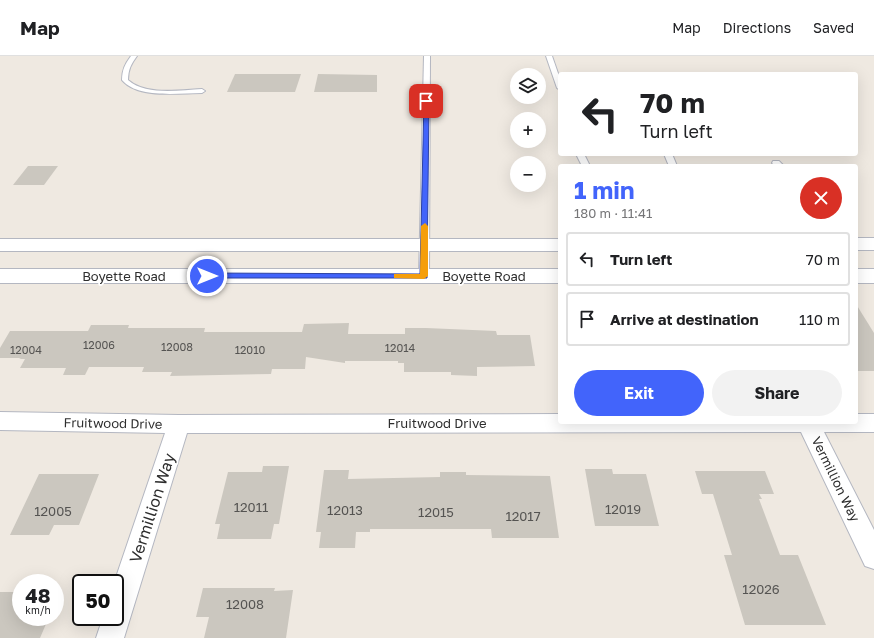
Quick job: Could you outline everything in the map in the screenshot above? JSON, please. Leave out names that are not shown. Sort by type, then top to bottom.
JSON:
[{"type":"main road","points":[[858,244],[874,244]]},
{"type":"main road","points":[[0,245],[558,245]]},
{"type":"main road","name":"Boyette Road","points":[[0,276],[558,276]]},
{"type":"main road","points":[[858,276],[874,276]]},
{"type":"street","name":"Fruitwood Drive","points":[[0,421],[179,424],[558,423]]},
{"type":"street","name":"Fruitwood Drive","points":[[858,423],[874,423]]},
{"type":"street","name":"Vermillion Way","points":[[110,638],[179,424]]},
{"type":"street","name":"Vermillion Way","points":[[809,424],[874,557]]},
{"type":"lane","points":[[134,56],[125,71],[125,80],[131,86],[159,91],[202,91]]},
{"type":"lane","points":[[424,276],[427,56]]},
{"type":"lane","points":[[549,56],[558,82]]},
{"type":"building","points":[[235,74],[301,74],[295,92],[227,92]]},
{"type":"building","points":[[318,74],[377,75],[377,92],[314,92]]},
{"type":"building","points":[[28,166],[58,166],[44,185],[13,185]]},
{"type":"building","points":[[858,307],[874,333],[874,371],[858,371]]},
{"type":"building","points":[[349,323],[348,334],[405,334],[405,328],[426,328],[496,331],[497,335],[530,335],[535,366],[477,367],[477,376],[451,375],[451,372],[404,372],[404,363],[398,363],[398,361],[345,361],[345,363],[306,357],[305,369],[272,369],[271,374],[170,376],[172,372],[142,372],[144,367],[89,367],[85,375],[63,375],[66,368],[20,368],[25,359],[0,358],[0,348],[10,331],[88,331],[91,325],[129,325],[128,328],[205,328],[204,332],[302,332],[304,324]]},
{"type":"building","points":[[263,466],[289,466],[279,524],[274,524],[271,539],[217,539],[220,524],[215,524],[228,472],[262,472]]},
{"type":"building","points":[[585,469],[612,469],[613,474],[646,474],[659,526],[595,526]]},
{"type":"building","points":[[324,470],[349,470],[348,479],[440,477],[440,472],[466,472],[466,475],[550,476],[559,538],[492,538],[491,529],[370,529],[370,532],[356,532],[355,548],[319,548],[321,532],[316,532]]},
{"type":"building","points":[[695,471],[765,471],[774,494],[759,494],[762,499],[759,499],[780,555],[798,555],[826,625],[745,625],[724,555],[732,555],[713,494],[702,494]]},
{"type":"building","points":[[39,474],[99,474],[79,525],[54,525],[49,535],[10,535]]},
{"type":"building","points":[[203,588],[275,588],[274,591],[293,590],[286,638],[204,638],[209,617],[196,617]]},
{"type":"building","points":[[0,592],[12,592],[12,626],[45,626],[40,638],[0,638]]},
{"type":"slow traffic","points":[[396,276],[424,276],[425,226]]},
{"type":"route","points":[[207,276],[424,276],[426,101]]}]
